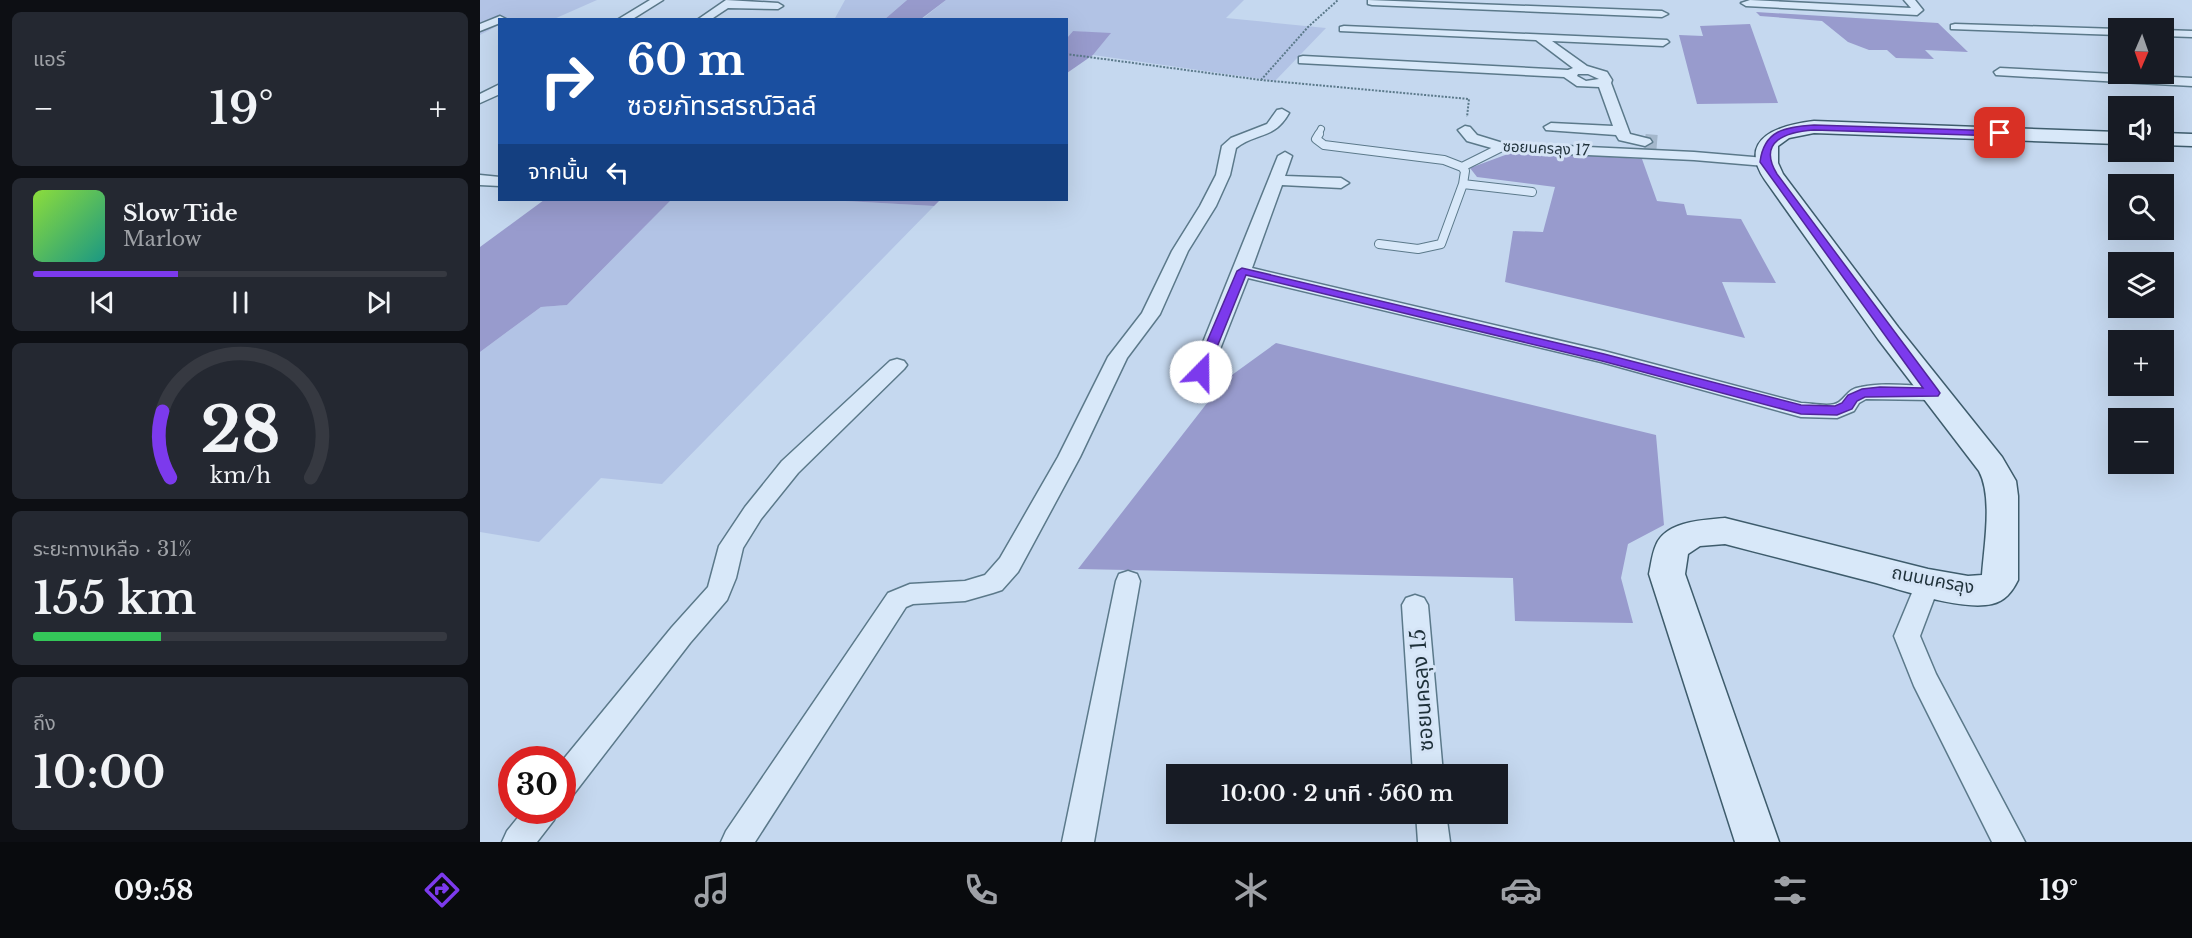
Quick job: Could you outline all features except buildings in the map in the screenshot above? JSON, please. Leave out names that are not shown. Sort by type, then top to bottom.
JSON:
[{"type":"street","points":[[626,18],[658,0]]},
{"type":"street","points":[[1746,3],[1917,12],[1918,10],[1909,0]]},
{"type":"street","points":[[1372,2],[1536,18],[1663,42]]},
{"type":"street","points":[[705,18],[729,3],[778,6]]},
{"type":"street","points":[[1344,28],[1662,14]]},
{"type":"street","points":[[1536,18],[1584,70]]},
{"type":"street","points":[[480,28],[498,20]]},
{"type":"street","points":[[1955,27],[2108,32]]},
{"type":"street","points":[[2174,33],[2192,34]]},
{"type":"street","points":[[1303,60],[1570,74],[1584,70],[1603,75],[1606,79],[1604,82],[1624,137],[1674,146],[1694,156]]},
{"type":"street","points":[[2000,72],[2192,82]]},
{"type":"street","points":[[1570,74],[1570,78],[1583,84],[1604,82]]},
{"type":"street","points":[[480,99],[498,89]]},
{"type":"street","points":[[480,104],[498,105]]},
{"type":"street","points":[[737,842],[897,600],[910,594],[965,591],[993,583],[1009,565],[1069,457],[1118,357],[1151,314],[1180,251],[1209,206],[1223,175],[1229,146],[1239,139],[1272,128],[1278,124],[1282,113]]},
{"type":"street","points":[[1551,127],[1622,131]]},
{"type":"street","points":[[1765,162],[1767,147],[1777,135],[1796,129],[1814,127],[2108,138]]},
{"type":"street","name":"ซอยนครลุง 17","points":[[1465,130],[1472,138],[1502,147],[1694,156],[1765,162]]},
{"type":"street","points":[[2174,139],[2192,140]]},
{"type":"street","points":[[1201,372],[1285,156]]},
{"type":"street","name":"ถนนนครลุง","points":[[1757,842],[1667,574],[1672,547],[1693,534],[1725,531],[1928,583],[1968,590],[1990,590],[2000,580],[2002,496],[2000,480],[1933,393],[1765,162]]},
{"type":"street","points":[[480,180],[498,182]]},
{"type":"street","points":[[1277,180],[1341,183]]},
{"type":"street","points":[[1242,271],[1604,357],[1801,410],[1837,411],[1862,393],[1880,391],[1933,393]]},
{"type":"street","points":[[576,767],[681,635],[718,593],[731,546],[753,513],[790,466],[897,365]]},
{"type":"street","points":[[1078,842],[1128,581]]},
{"type":"street","points":[[1928,583],[1907,636],[1924,678],[2009,842]]},
{"type":"street","name":"ซอยนครลุง 15","points":[[1415,605],[1427,764]]},
{"type":"street","points":[[518,842],[532,824]]},
{"type":"street","points":[[1432,824],[1434,842]]},
{"type":"lane","points":[[1321,129],[1317,139],[1324,145],[1428,157],[1462,167],[1466,171],[1441,244],[1433,248],[1421,249],[1379,244]]},
{"type":"lane","points":[[1462,167],[1502,147]]},
{"type":"lane","points":[[1462,184],[1532,192]]},
{"type":"path","points":[[1261,81],[1308,27],[1338,0]]},
{"type":"path","points":[[1068,54],[1261,81],[1469,99],[1465,130]]},
{"type":"shaded area","points":[[480,0],[597,0],[556,18],[498,18],[498,26],[480,35]]},
{"type":"shaded area","points":[[845,0],[907,0],[886,18],[835,18]]},
{"type":"shaded area","points":[[907,0],[946,0],[922,18],[886,18]]},
{"type":"shaded area","points":[[946,0],[1244,0],[1226,18],[1326,28],[1275,81],[1093,55],[1110,34],[1073,31],[1068,37],[1068,18],[924,18]]},
{"type":"shaded area","points":[[1756,12],[1938,23],[1968,52],[1925,50],[1934,59],[1896,58],[1887,50],[1869,50],[1848,42],[1822,21],[1760,16]]},
{"type":"shaded area","points":[[1750,24],[1778,103],[1697,104],[1679,35],[1703,36],[1700,26]]},
{"type":"shaded area","points":[[1073,31],[1111,33],[1093,55],[1068,72],[1068,37]]},
{"type":"shaded area","points":[[1516,151],[1642,159],[1657,201],[1684,204],[1687,215],[1741,219],[1776,283],[1722,282],[1745,338],[1505,282],[1513,231],[1543,232],[1555,187],[1477,177],[1470,168]]},
{"type":"shaded area","points":[[543,201],[670,201],[567,305],[541,307],[480,352],[480,247]]},
{"type":"shaded area","points":[[670,201],[846,201],[934,206],[662,484],[601,478],[539,542],[480,532],[480,352],[541,307],[567,305]]},
{"type":"shaded area","points":[[846,201],[939,201],[934,206]]},
{"type":"shaded area","points":[[1276,343],[1656,435],[1664,525],[1628,544],[1621,578],[1633,623],[1515,621],[1513,578],[1078,569],[1225,380]]},
{"type":"tunnel","points":[[1645,142],[1657,143]]},
{"type":"route","points":[[1201,372],[1242,271],[1604,357],[1801,410],[1837,411],[1862,393],[1880,391],[1933,393],[1773,175],[1765,162],[1767,147],[1777,135],[1796,129],[1814,127],[2000,133]]}]
